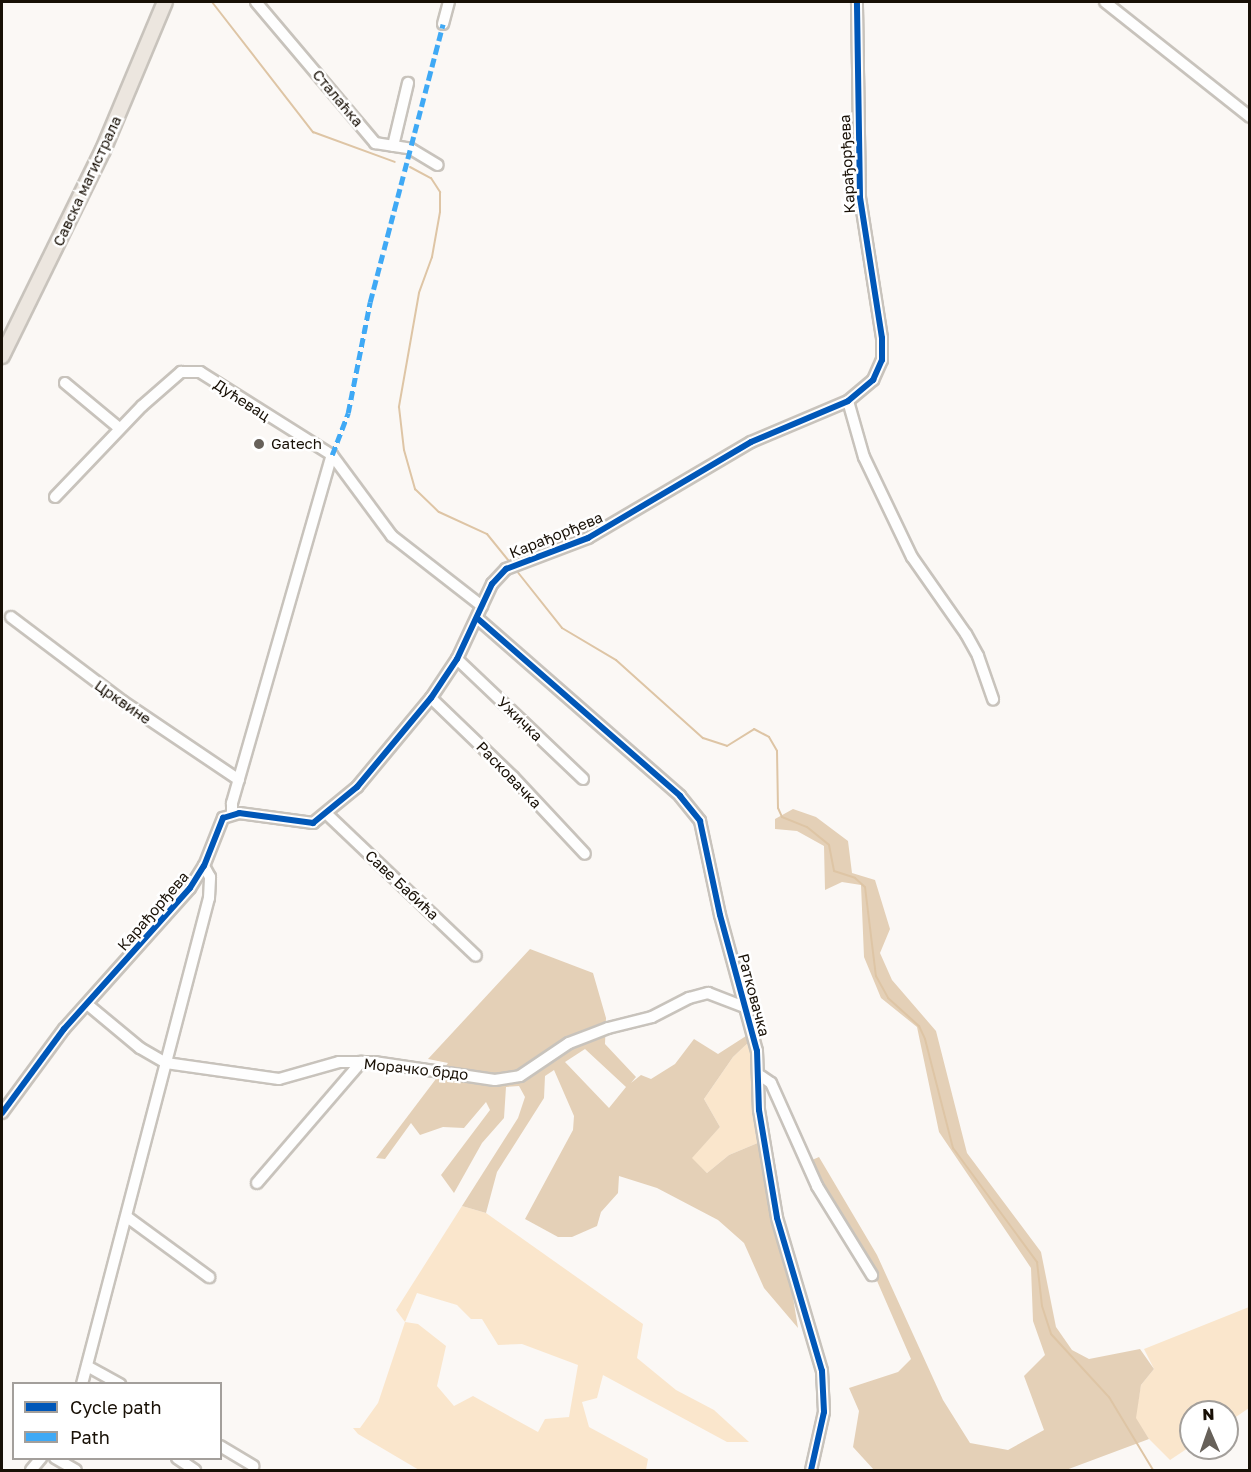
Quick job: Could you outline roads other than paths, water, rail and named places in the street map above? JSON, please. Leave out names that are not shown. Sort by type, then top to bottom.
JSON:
[{"type":"main road","name":"Савска магистрала","points":[[2,356],[103,150],[165,2]]},
{"type":"street","name":"Сталаћка","points":[[256,2],[375,143],[411,149],[438,165]]},
{"type":"street","points":[[442,24],[448,2]]},
{"type":"street","name":"Карађорђева","points":[[2,1111],[87,1004],[171,911],[204,866],[216,828],[232,814],[303,824],[328,815],[357,788],[431,698],[457,659],[492,584],[514,563],[588,538],[751,442],[848,401],[873,380],[882,360],[860,197],[858,2]]},
{"type":"street","points":[[1105,2],[1250,117]]},
{"type":"street","points":[[393,146],[408,83]]},
{"type":"street","name":"Дућевац","points":[[55,497],[118,427],[181,372],[190,370],[200,372],[332,455],[392,536],[482,606]]},
{"type":"street","points":[[65,383],[118,427]]},
{"type":"street","points":[[848,401],[864,457],[912,557],[970,641],[993,699]]},
{"type":"street","points":[[232,814],[239,780],[332,455]]},
{"type":"street","name":"Црквине","points":[[11,617],[114,696],[239,780]]},
{"type":"street","name":"Ратковачка","points":[[477,618],[693,809],[706,840],[720,915],[761,1076],[759,1110],[777,1218],[822,1371],[824,1412],[811,1470]]},
{"type":"street","name":"Ужичка","points":[[457,659],[583,779]]},
{"type":"street","name":"Расковачка","points":[[431,698],[513,777],[585,854]]},
{"type":"street","name":"Саве Бабића","points":[[328,815],[476,956]]},
{"type":"street","points":[[82,1382],[209,898],[210,877],[204,866]]},
{"type":"street","name":"Морачко брдо","points":[[87,1004],[140,1048],[166,1063],[279,1079],[339,1062],[360,1062],[495,1080],[520,1076],[569,1044],[608,1028],[652,1017],[689,998],[708,993],[745,1007]]},
{"type":"street","points":[[257,1183],[360,1062]]},
{"type":"street","points":[[761,1076],[771,1083],[817,1186],[872,1275]]},
{"type":"street","points":[[127,1217],[209,1277]]},
{"type":"street","points":[[87,1366],[118,1382]]},
{"type":"street","points":[[222,1447],[253,1466]]},
{"type":"street","points":[[58,1460],[76,1470]]},
{"type":"street","points":[[180,1460],[195,1470]]},
{"type":"waterway","points":[[212,2],[313,132],[395,162]]},
{"type":"waterway","points":[[410,167],[431,178],[440,192],[440,212],[432,257],[419,293],[399,407],[404,450],[415,489],[439,512],[487,534],[511,564]]},
{"type":"waterway","points":[[516,570],[562,628],[616,660],[703,738],[727,746],[754,729],[769,737],[777,751],[778,808],[782,817],[807,827],[829,845],[834,871],[855,878],[865,887],[876,976],[888,998],[919,1026],[925,1039],[953,1148],[1037,1262],[1042,1306],[1051,1334],[1109,1397],[1153,1470]]},
{"type":"place","name":"Gatech","points":[[259,444]]}]
